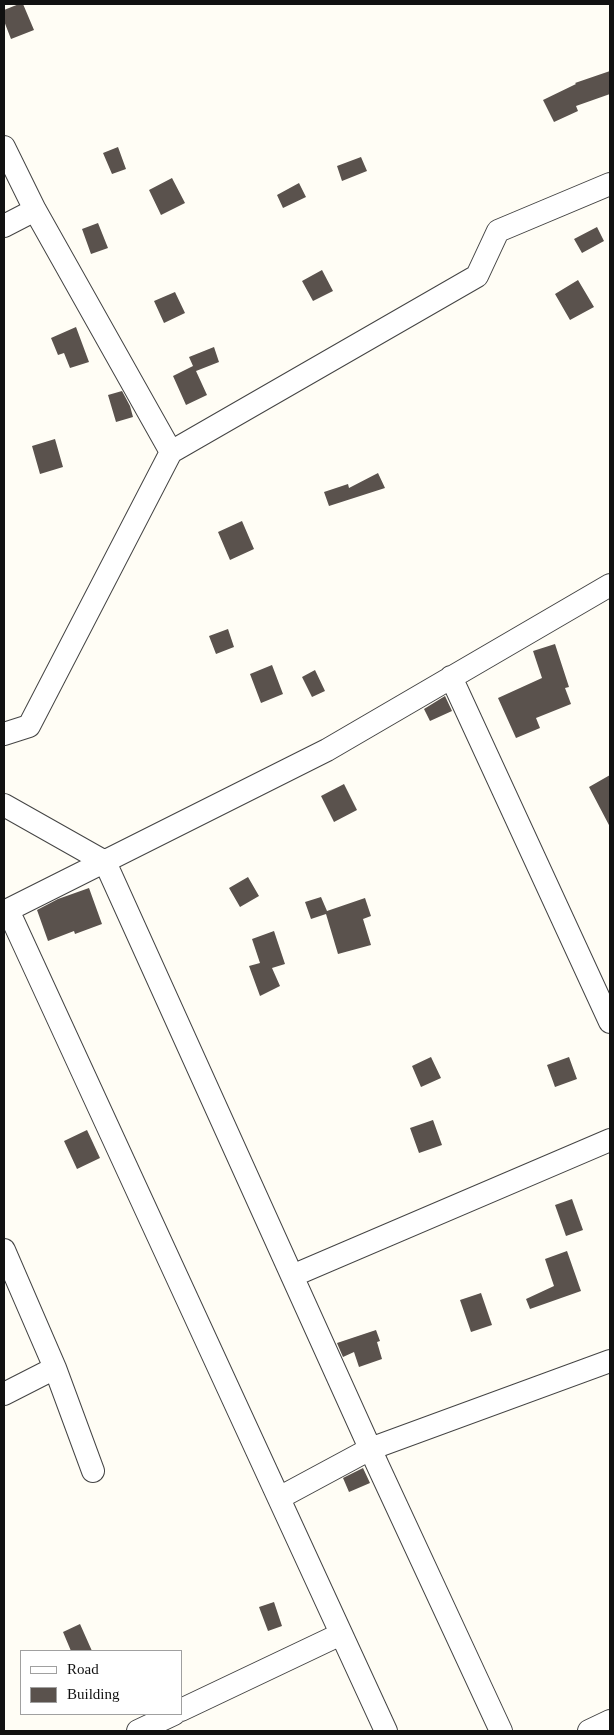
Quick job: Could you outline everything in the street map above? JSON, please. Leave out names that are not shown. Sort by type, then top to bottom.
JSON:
[{"type":"street","points":[[4,147],[35,210],[171,452]]},
{"type":"street","points":[[4,734],[29,726],[171,452],[477,276],[498,231],[610,184]]},
{"type":"street","points":[[4,226],[35,210]]},
{"type":"street","points":[[386,1731],[6,911],[327,750],[610,585]]},
{"type":"street","points":[[451,677],[610,1022]]},
{"type":"street","points":[[4,805],[104,862],[370,1449],[501,1731]]},
{"type":"street","points":[[292,1276],[610,1140]]},
{"type":"street","points":[[4,1250],[55,1368],[93,1471]]},
{"type":"street","points":[[278,1498],[370,1449],[610,1361]]},
{"type":"street","points":[[4,1394],[55,1368]]},
{"type":"street","points":[[182,1710],[341,1634]]},
{"type":"street","points":[[138,1731],[172,1715]]},
{"type":"street","points":[[589,1731],[610,1721]]},
{"type":"building","points":[[23,4],[34,30],[11,39],[4,21],[4,10]]},
{"type":"building","points":[[610,71],[610,94],[576,106],[578,111],[554,122],[543,100],[575,83]]},
{"type":"building","points":[[118,147],[126,169],[112,174],[103,153]]},
{"type":"building","points":[[361,157],[367,171],[342,181],[337,166]]},
{"type":"building","points":[[172,178],[185,203],[161,215],[149,190]]},
{"type":"building","points":[[299,183],[306,197],[283,208],[277,195]]},
{"type":"building","points":[[98,223],[108,248],[91,254],[82,229]]},
{"type":"building","points":[[597,227],[604,241],[582,253],[574,239]]},
{"type":"building","points":[[322,270],[333,291],[313,301],[302,281]]},
{"type":"building","points":[[578,280],[594,307],[570,320],[555,294]]},
{"type":"building","points":[[175,292],[185,313],[164,323],[154,301]]},
{"type":"building","points":[[76,327],[89,362],[70,368],[64,353],[58,355],[51,338]]},
{"type":"building","points":[[214,347],[219,362],[196,371],[207,395],[186,405],[173,376],[193,366],[189,357]]},
{"type":"building","points":[[122,391],[130,406],[133,417],[116,422],[108,395]]},
{"type":"building","points":[[55,439],[63,467],[40,474],[32,446]]},
{"type":"building","points":[[378,473],[385,488],[329,506],[324,492],[348,484],[349,488]]},
{"type":"building","points":[[242,521],[254,549],[230,560],[218,532]]},
{"type":"building","points":[[228,629],[234,647],[216,654],[209,636]]},
{"type":"building","points":[[555,644],[569,687],[565,688],[571,704],[536,718],[540,728],[516,738],[498,698],[542,678],[533,651]]},
{"type":"building","points":[[272,665],[283,694],[261,703],[250,674]]},
{"type":"building","points":[[315,670],[325,691],[312,697],[302,677]]},
{"type":"building","points":[[445,696],[452,711],[430,721],[424,709]]},
{"type":"building","points":[[610,775],[610,827],[589,787]]},
{"type":"building","points":[[344,784],[357,810],[334,822],[321,796]]},
{"type":"building","points":[[248,877],[259,896],[240,907],[229,888]]},
{"type":"building","points":[[89,888],[102,924],[75,934],[74,931],[48,941],[37,910],[58,899]]},
{"type":"building","points":[[321,897],[327,911],[365,898],[371,916],[363,919],[371,945],[338,954],[326,914],[311,919],[305,902]]},
{"type":"building","points":[[274,931],[285,964],[272,968],[280,986],[260,996],[249,966],[260,963],[252,939]]},
{"type":"building","points":[[431,1057],[441,1078],[421,1087],[412,1066]]},
{"type":"building","points":[[569,1057],[577,1079],[555,1087],[547,1065]]},
{"type":"building","points":[[433,1120],[442,1145],[419,1153],[410,1128]]},
{"type":"building","points":[[87,1130],[100,1158],[77,1169],[64,1141]]},
{"type":"building","points":[[572,1199],[583,1230],[566,1236],[555,1205]]},
{"type":"building","points":[[567,1251],[581,1291],[530,1309],[526,1299],[554,1286],[545,1259]]},
{"type":"building","points":[[481,1293],[492,1325],[471,1332],[460,1300]]},
{"type":"building","points":[[376,1330],[380,1341],[377,1342],[382,1359],[359,1367],[354,1352],[343,1357],[337,1343]]},
{"type":"building","points":[[363,1468],[370,1483],[349,1492],[343,1478]]},
{"type":"building","points":[[274,1602],[282,1626],[268,1631],[259,1607]]},
{"type":"building","points":[[80,1624],[92,1650],[71,1650],[63,1632]]}]
